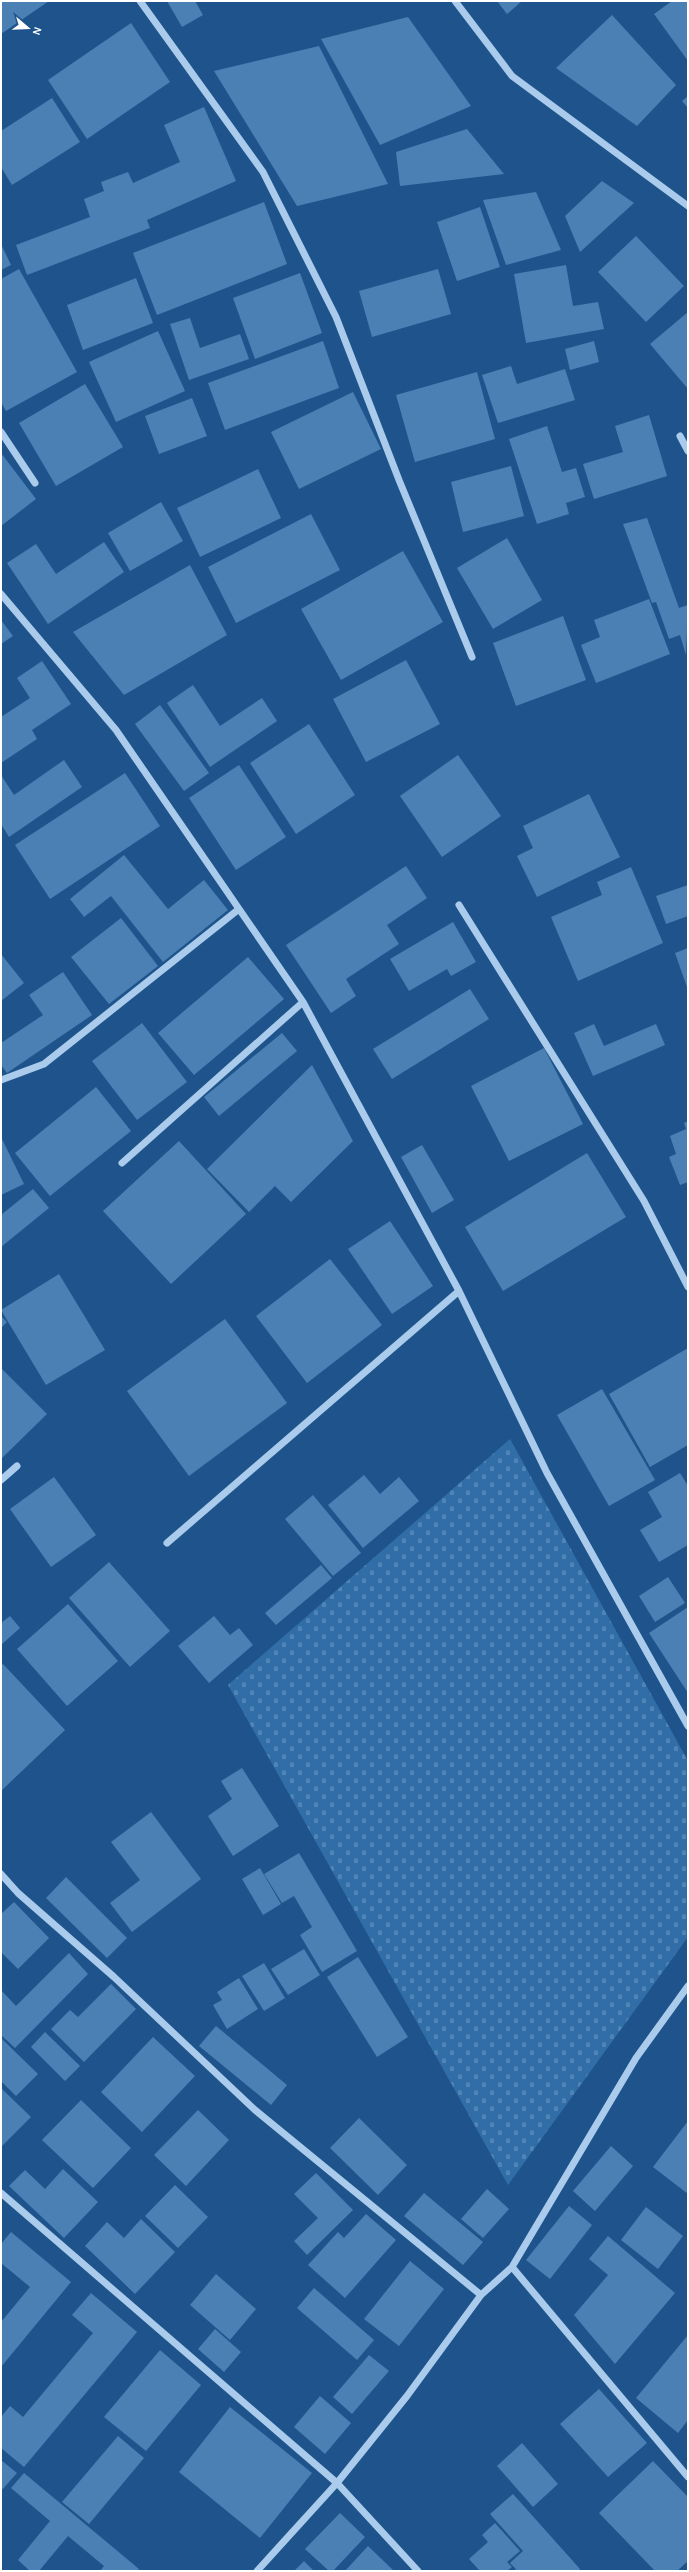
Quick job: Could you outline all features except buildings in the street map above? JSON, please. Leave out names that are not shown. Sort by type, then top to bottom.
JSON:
[{"type":"street","points":[[140,1],[266,179],[336,317],[399,480],[472,657]]},
{"type":"street","points":[[455,1],[512,76],[688,206]]},
{"type":"street","points":[[1,432],[35,483]]},
{"type":"street","points":[[680,436],[688,451]]},
{"type":"street","points":[[1,594],[116,730],[303,1002],[459,1291],[547,1473],[688,1726]]},
{"type":"street","points":[[459,905],[644,1201],[688,1287]]},
{"type":"street","points":[[1,1080],[44,1064],[239,909]]},
{"type":"street","points":[[122,1163],[303,1002]]},
{"type":"street","points":[[167,1543],[459,1291]]},
{"type":"street","points":[[1,1480],[17,1466]]},
{"type":"street","points":[[1,1874],[18,1893],[114,1977],[255,2110],[481,2295]]},
{"type":"street","points":[[257,2571],[337,2483],[407,2396],[481,2295],[512,2267],[636,2058],[688,1986]]},
{"type":"street","points":[[1,2194],[337,2483],[418,2571]]},
{"type":"street","points":[[512,2267],[688,2477]]},
{"type":"green space","points":[[510,1439],[688,1761],[688,1937],[508,2185],[228,1685]]}]
